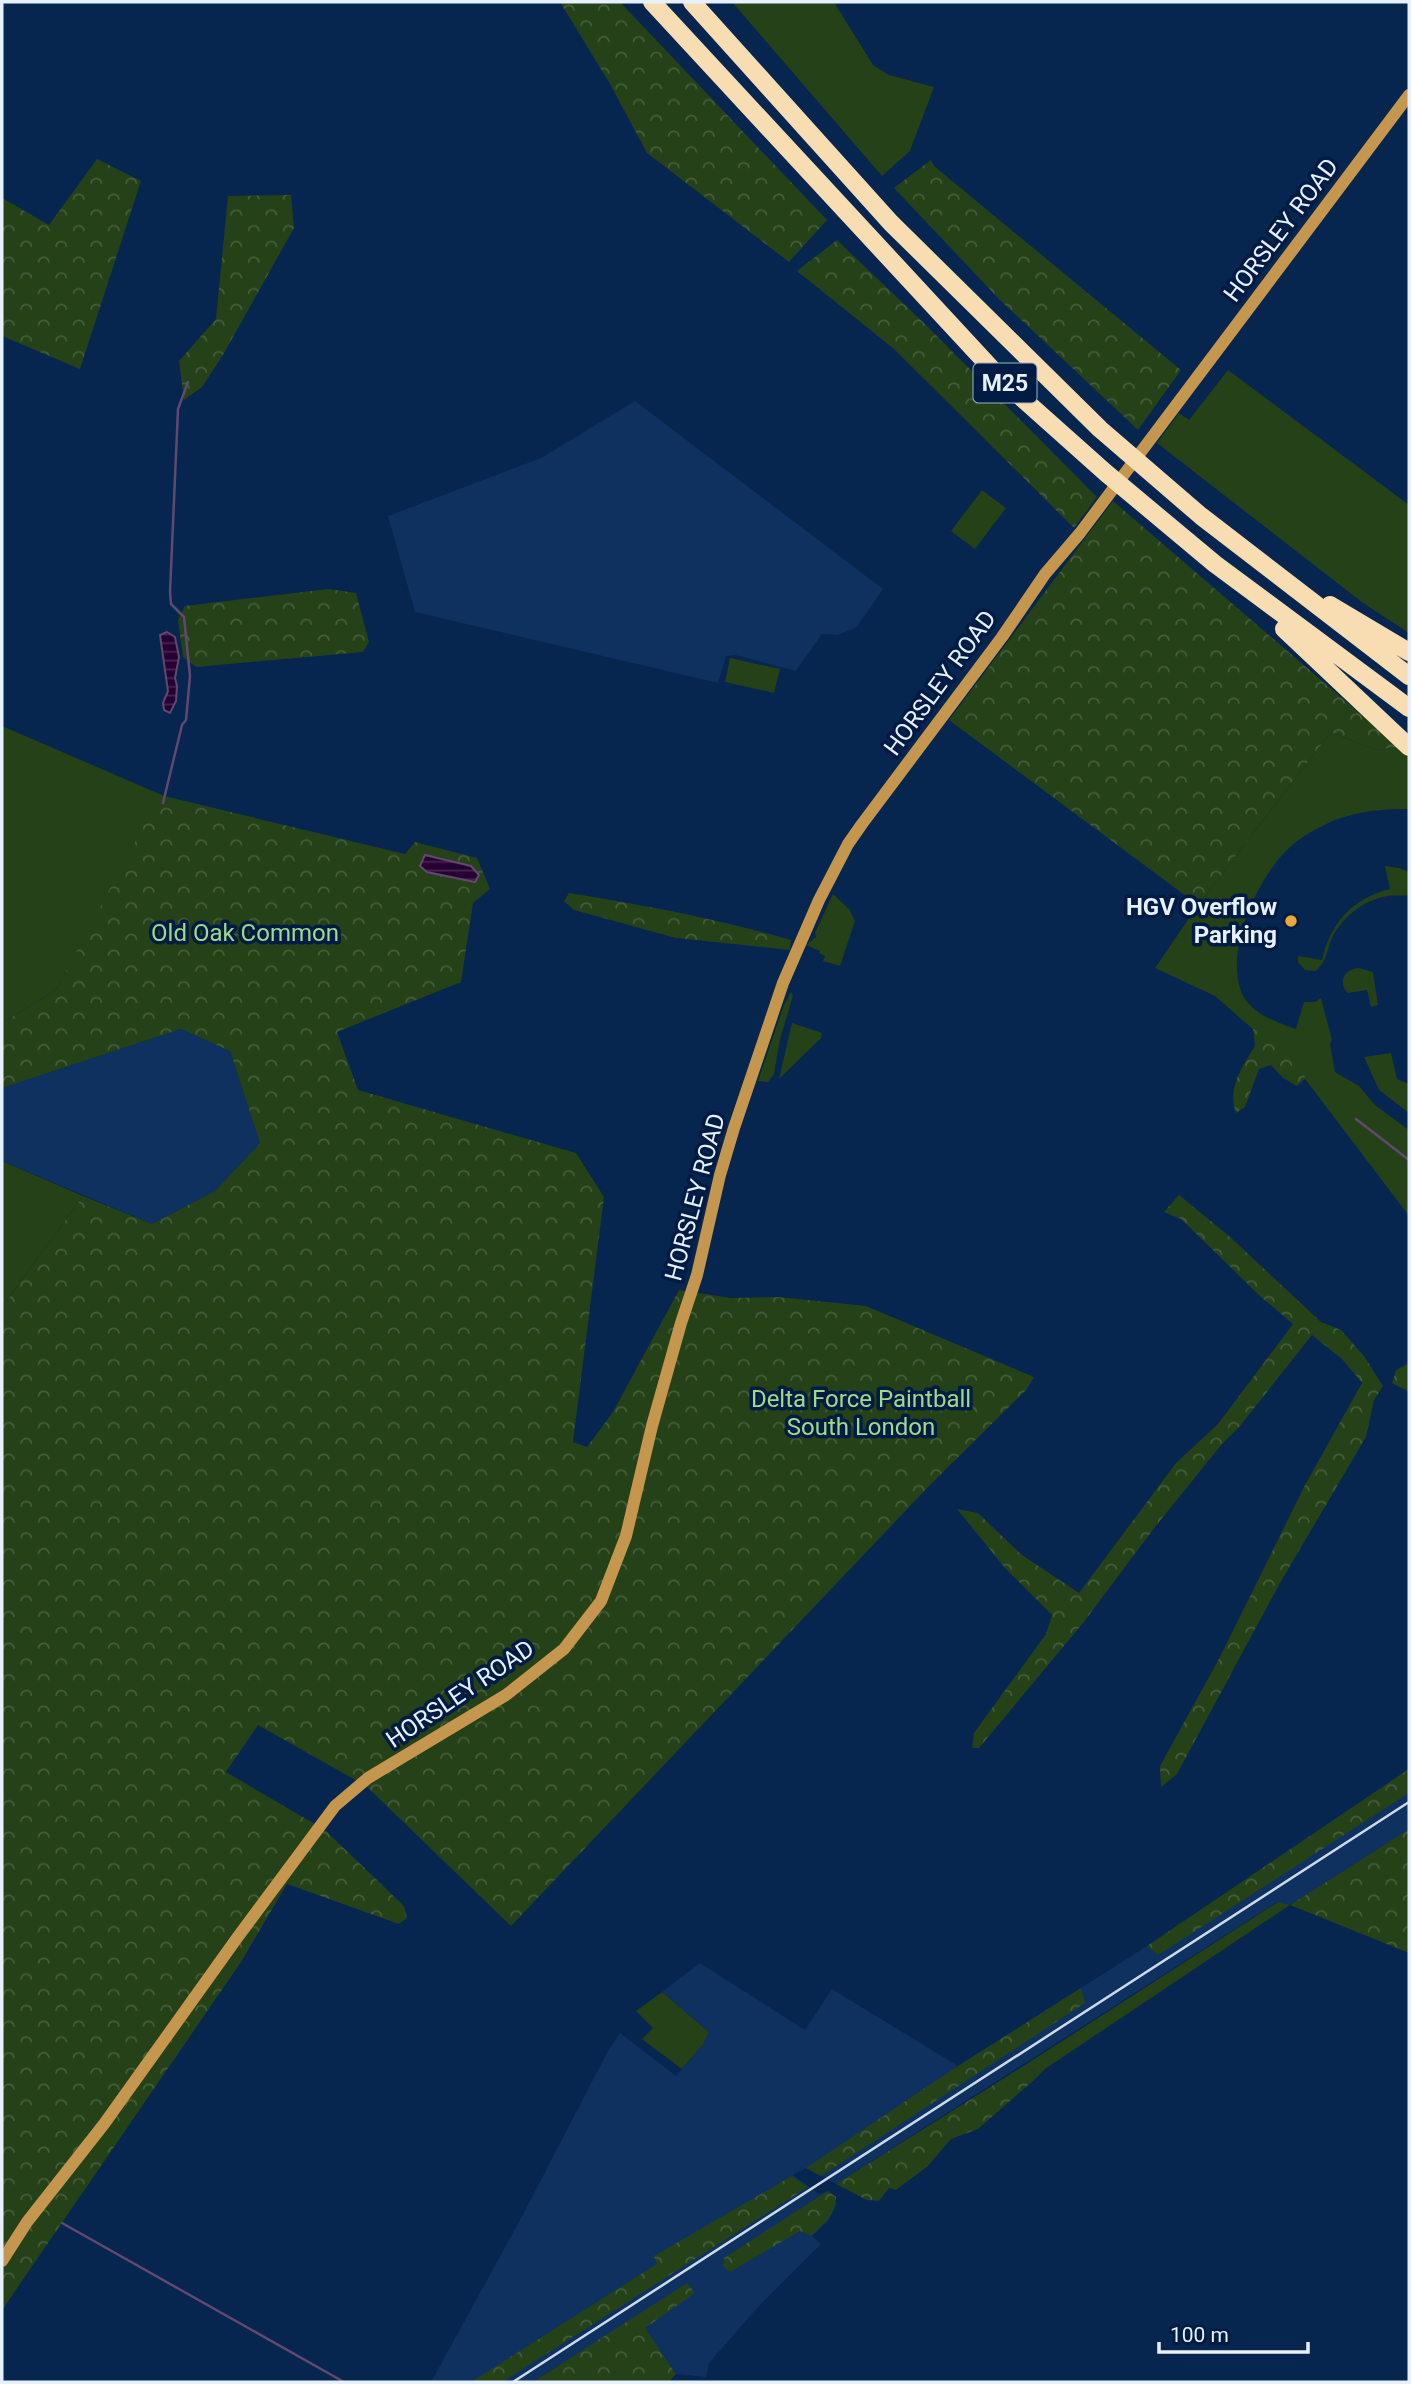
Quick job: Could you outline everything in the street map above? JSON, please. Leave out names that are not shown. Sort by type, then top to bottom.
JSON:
[{"type":"highway","name":"M25","points":[[652,2],[1004,382],[1106,473],[1215,564],[1409,708]]},
{"type":"highway","name":"M25","points":[[692,2],[891,223],[1081,411],[1200,516],[1409,676]]},
{"type":"highway","name":"M25","points":[[1215,564],[1409,747]]},
{"type":"highway","name":"M25","points":[[1290,583],[1355,617],[1409,652]]},
{"type":"street","name":"HORSLEY ROAD","points":[[2,2261],[27,2222],[104,2124],[335,1806],[368,1778],[516,1687],[564,1649],[601,1601],[626,1536],[652,1426],[702,1255],[734,1128],[783,983],[834,869],[862,824],[1002,637],[1045,574],[1080,533],[1409,95]]},
{"type":"shaded area","points":[[635,401],[883,589],[857,627],[838,635],[822,634],[796,671],[735,655],[726,656],[718,683],[415,612],[388,516],[541,458]]},
{"type":"shaded area","points":[[167,632],[175,637],[179,657],[175,678],[176,701],[170,713],[164,710],[163,703],[168,691],[160,635]]},
{"type":"shaded area","points":[[425,855],[471,866],[479,875],[475,882],[427,872],[420,866]]},
{"type":"shaded area","points":[[181,1029],[230,1051],[260,1143],[215,1191],[152,1224],[2,1161],[2,1088]]},
{"type":"shaded area","points":[[1409,1769],[1409,1829],[1290,1905],[1277,1902],[836,2184],[806,2168],[793,2175],[819,2194],[828,2191],[836,2197],[836,2206],[828,2221],[812,2236],[821,2244],[758,2307],[709,2363],[706,2377],[676,2374],[644,2328],[633,2319],[533,2382],[431,2382],[620,2033],[676,2076],[709,2032],[662,1992],[700,1963],[805,2030],[832,1989],[958,2066],[1147,1946]]},
{"type":"green space","points":[[560,2],[620,2],[827,220],[789,262],[647,153],[610,84]]},
{"type":"green space","points":[[732,2],[834,2],[873,65],[889,75],[934,87],[910,151],[882,176]]},
{"type":"green space","points":[[97,159],[141,181],[80,369],[2,336],[2,198],[49,225]]},
{"type":"green space","points":[[931,160],[934,166],[1181,370],[1138,430],[1000,300],[894,188]]},
{"type":"green space","points":[[291,195],[294,228],[223,355],[202,387],[184,400],[179,361],[216,319],[228,196]]},
{"type":"green space","points":[[837,240],[925,324],[1097,497],[1074,528],[894,349],[797,271]]},
{"type":"green space","points":[[1228,370],[1409,505],[1409,633],[1363,603],[1157,443],[1179,413],[1189,420]]},
{"type":"green space","points":[[982,490],[1006,508],[975,549],[951,531]]},
{"type":"green space","points":[[1113,501],[1399,747],[1376,750],[1331,732],[1198,905],[949,720]]},
{"type":"green space","points":[[329,589],[356,593],[369,642],[363,652],[196,667],[183,657],[178,620],[185,606]]},
{"type":"green space","points":[[730,658],[780,669],[774,693],[725,682]]},
{"type":"green space","points":[[2,726],[162,795],[56,990],[2,1023]]},
{"type":"green space","points":[[1331,732],[1376,750],[1399,747],[1409,755],[1409,809],[1380,810],[1341,818],[1316,829],[1288,849],[1261,885],[1251,906],[1238,951],[1237,972],[1241,991],[1256,1011],[1296,1029],[1304,1002],[1315,1002],[1321,998],[1332,1040],[1330,1044],[1335,1072],[1359,1086],[1375,1105],[1409,1130],[1409,1216],[1296,1067],[1215,996],[1155,968],[1198,905]]},
{"type":"green space","points":[[160,795],[405,854],[415,842],[477,858],[490,889],[473,903],[461,982],[337,1032],[358,1090],[576,1153],[604,1197],[573,1442],[587,1447],[613,1412],[679,1290],[731,1298],[778,1297],[866,1306],[1034,1377],[1027,1389],[931,1484],[511,1926],[366,1786],[258,1725],[226,1772],[325,1830],[404,1906],[407,1918],[399,1924],[287,1884],[241,1962],[2,2310],[2,1307],[83,1196],[152,1224],[215,1191],[260,1143],[230,1051],[181,1029],[2,1088],[2,1023],[56,990]]},
{"type":"green space","points":[[1385,866],[1409,872],[1409,895],[1379,898],[1355,910],[1336,930],[1320,967],[1316,971],[1305,970],[1298,962],[1298,956],[1322,960],[1331,935],[1345,914],[1365,899],[1390,889]]},
{"type":"green space","points":[[569,893],[681,913],[764,932],[791,940],[790,950],[676,938],[574,910],[564,901]]},
{"type":"green space","points":[[833,894],[849,909],[855,921],[840,966],[823,961],[825,956],[819,953],[820,951],[806,945],[816,937],[815,933]]},
{"type":"green space","points":[[1359,968],[1373,972],[1378,1005],[1371,1007],[1367,990],[1348,993],[1345,990],[1343,978],[1350,970]]},
{"type":"green space","points":[[791,992],[793,996],[780,1039],[774,1074],[768,1082],[758,1081],[784,1005]]},
{"type":"green space","points":[[792,1023],[822,1033],[821,1038],[779,1079]]},
{"type":"green space","points":[[1253,1028],[1306,1078],[1297,1086],[1283,1078],[1271,1065],[1259,1069],[1245,1107],[1236,1113],[1233,1095],[1241,1070],[1255,1046]]},
{"type":"green space","points":[[1391,1053],[1397,1079],[1409,1084],[1409,1113],[1379,1090],[1364,1057]]},
{"type":"green space","points":[[2,1161],[83,1196],[2,1307]]},
{"type":"green space","points":[[1179,1195],[1229,1236],[1321,1322],[1341,1330],[1364,1356],[1383,1386],[1374,1400],[1366,1437],[1280,1583],[1177,1774],[1161,1787],[1160,1766],[1220,1657],[1305,1485],[1362,1383],[1343,1360],[1312,1335],[1155,1527],[1083,1623],[979,1748],[972,1748],[974,1733],[1046,1634],[1052,1615],[1005,1568],[957,1509],[978,1513],[1022,1555],[1079,1593],[1176,1463],[1218,1424],[1293,1324],[1261,1297],[1181,1219],[1164,1212]]},
{"type":"green space","points":[[1409,1363],[1408,1391],[1392,1383],[1396,1370]]},
{"type":"green space","points":[[1409,1769],[1409,1793],[1158,1955],[1147,1946]]},
{"type":"green space","points":[[1409,1829],[1409,1953],[1290,1905]]},
{"type":"green space","points":[[1278,1902],[1290,1905],[1045,2069],[1034,2080],[1035,2072],[1025,2065]]},
{"type":"green space","points":[[1081,1988],[1085,2003],[821,2176],[806,2168],[958,2066]]},
{"type":"green space","points":[[662,1992],[709,2032],[703,2044],[682,2069],[642,2039],[653,2028],[636,2011]]},
{"type":"green space","points":[[1025,2065],[1035,2072],[1034,2080],[978,2129],[951,2139],[928,2166],[896,2190],[889,2188],[879,2201],[867,2200],[836,2184]]},
{"type":"green space","points":[[792,2176],[808,2187],[502,2382],[471,2382],[657,2264],[654,2256]]},
{"type":"green space","points":[[828,2191],[836,2197],[834,2209],[811,2236],[800,2231],[730,2272],[723,2266],[724,2258]]},
{"type":"green space","points":[[687,2283],[695,2293],[645,2328],[676,2374],[669,2382],[533,2382]]},
{"type":"waterway","points":[[163,803],[182,725],[186,720],[190,676],[184,617],[171,604],[170,592],[178,409],[188,382]]},
{"type":"waterway","points":[[1356,1119],[1409,1160]]},
{"type":"waterway","points":[[62,2223],[344,2382]]},
{"type":"railway","points":[[513,2382],[1409,1802]]},
{"type":"place","name":"HGV Overflow Parking","points":[[1291,921]]},
{"type":"park label","name":"Old Oak Common","points":[[245,933]]},
{"type":"park label","name":"Delta Force Paintball South London","points":[[861,1413]]}]
